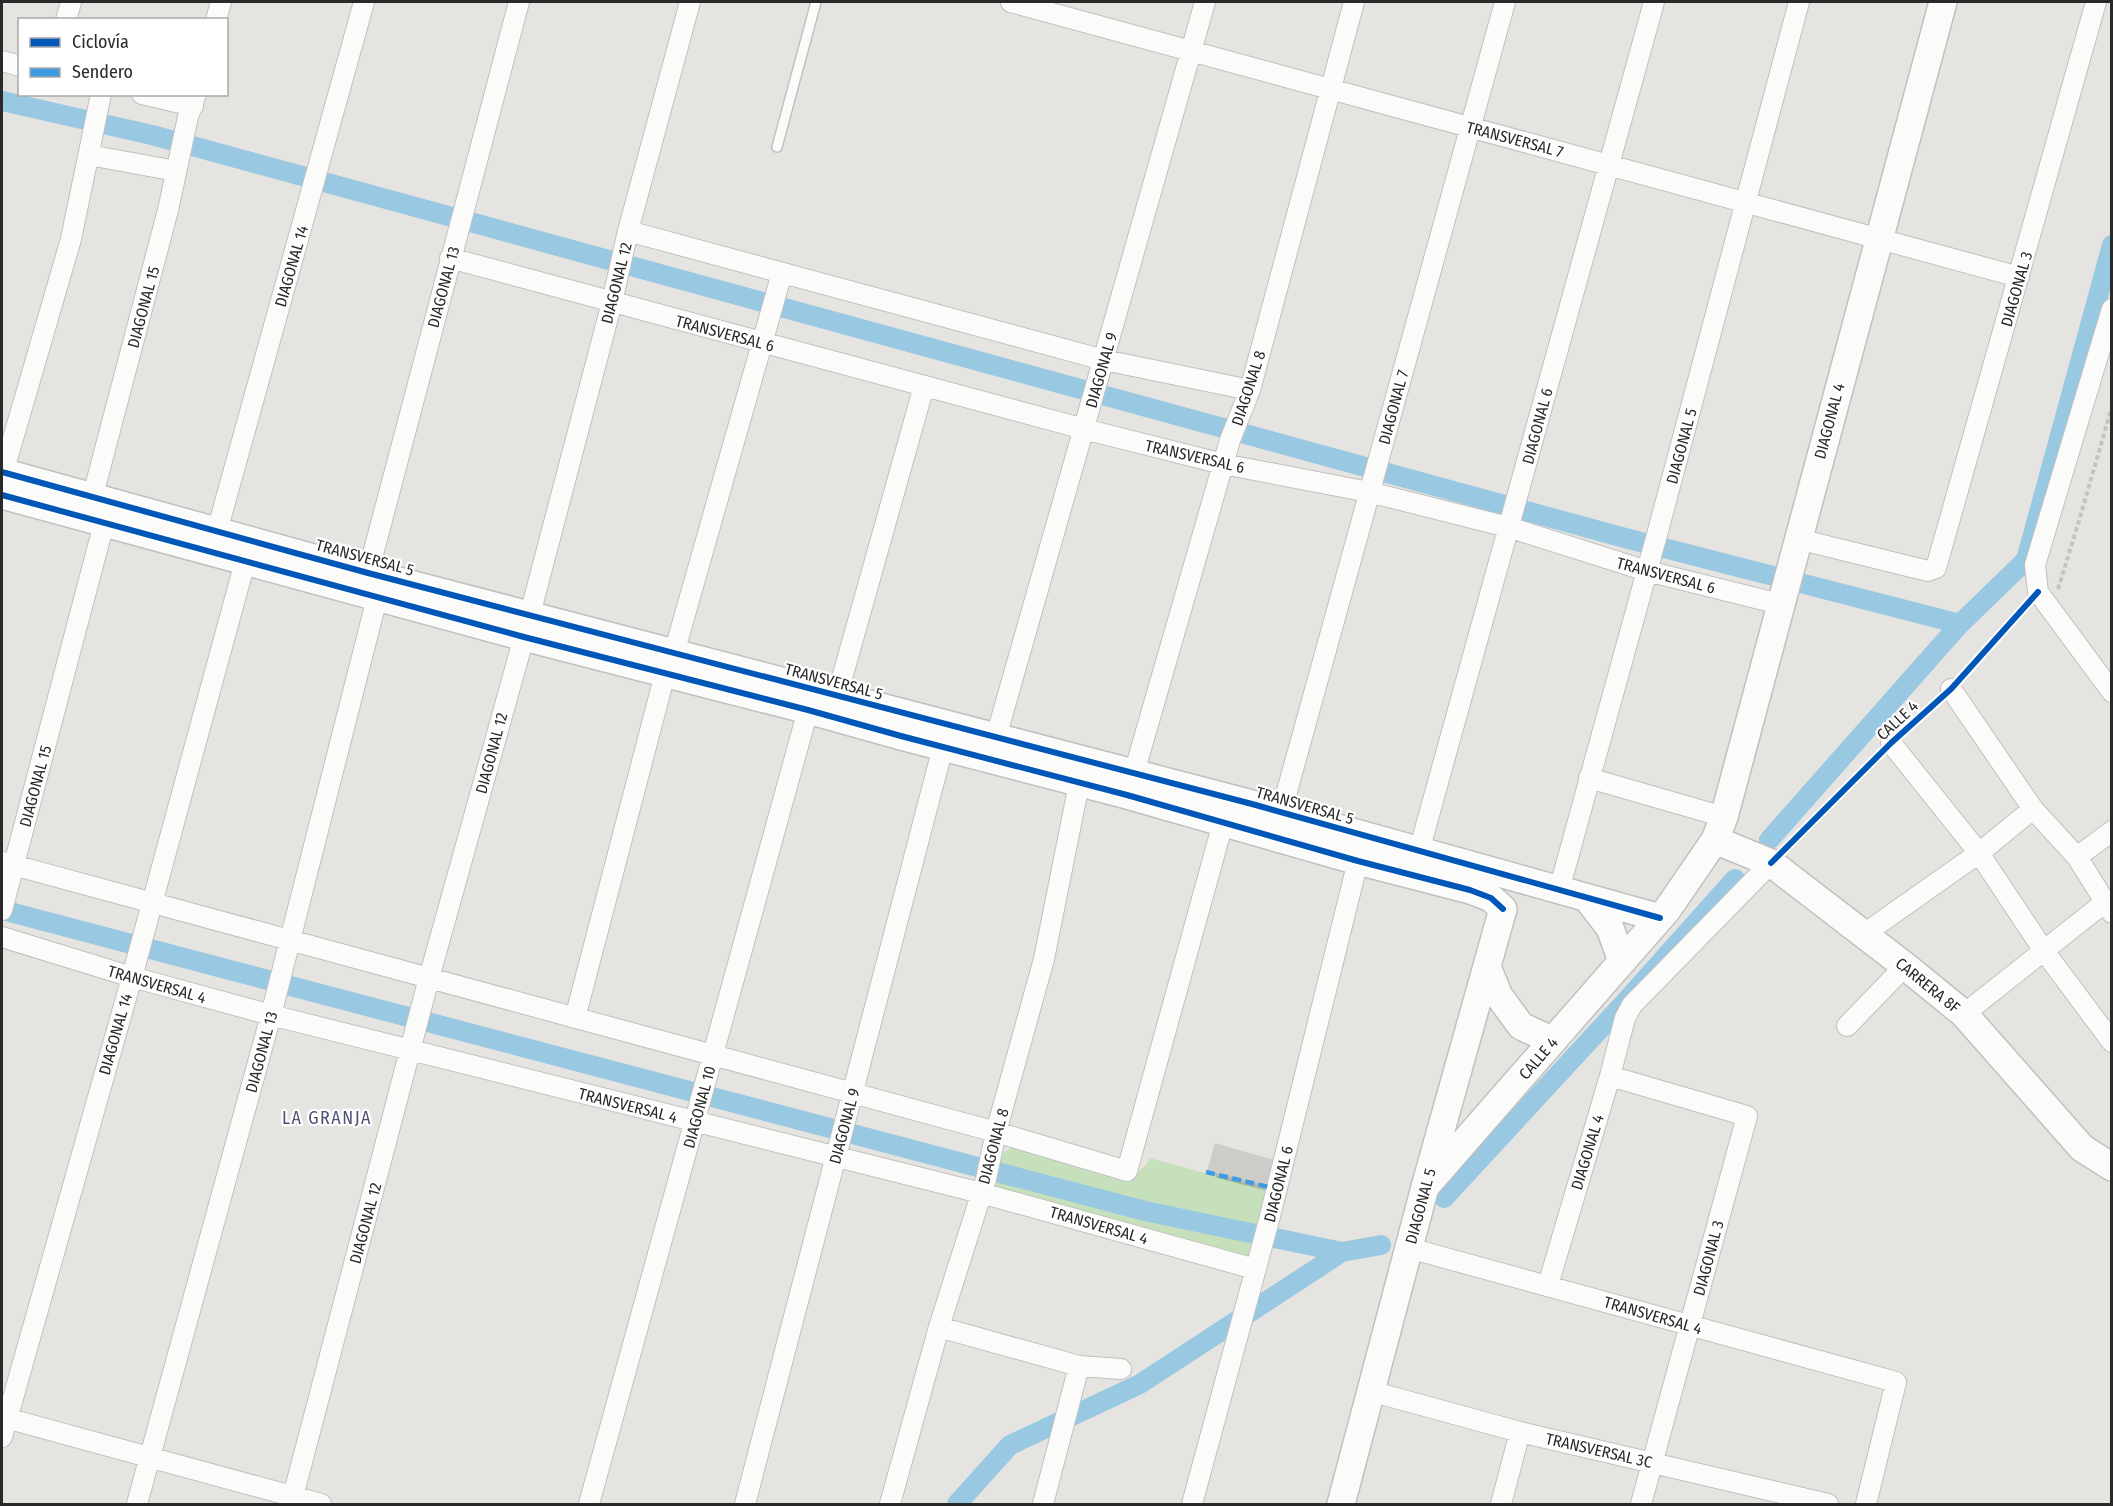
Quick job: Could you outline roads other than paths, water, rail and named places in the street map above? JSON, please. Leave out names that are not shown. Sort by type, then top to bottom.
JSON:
[{"type":"street","points":[[67,18],[71,2]]},
{"type":"street","points":[[217,18],[221,2]]},
{"type":"street","name":"DIAGONAL 14","points":[[217,531],[364,2]]},
{"type":"street","name":"DIAGONAL 13","points":[[368,573],[519,2]]},
{"type":"street","name":"DIAGONAL 12","points":[[292,1501],[690,2]]},
{"type":"street","name":"TRANSVERSAL 7","points":[[1011,2],[2019,277]]},
{"type":"street","name":"DIAGONAL 9","points":[[996,737],[1205,2]]},
{"type":"street","name":"DIAGONAL 8","points":[[1134,773],[1230,440],[1250,390],[1354,2]]},
{"type":"street","name":"DIAGONAL 7","points":[[1281,813],[1505,2]]},
{"type":"street","name":"DIAGONAL 6","points":[[1419,851],[1654,2]]},
{"type":"street","name":"DIAGONAL 5","points":[[1556,889],[1658,531],[1799,2]]},
{"type":"street","name":"DIAGONAL 4","points":[[1719,829],[1943,2]]},
{"type":"street","name":"DIAGONAL 3","points":[[1797,539],[1928,571],[1936,568],[2096,2]]},
{"type":"street","points":[[2,61],[18,65]]},
{"type":"street","points":[[150,96],[192,106]]},
{"type":"street","name":"DIAGONAL 15","points":[[2,910],[8,887],[8,864],[98,510],[192,106]]},
{"type":"street","points":[[2,480],[71,239],[98,110]]},
{"type":"street","points":[[89,155],[178,162]]},
{"type":"street","points":[[628,231],[782,273],[1101,367],[1250,390]]},
{"type":"street","name":"TRANSVERSAL 6","points":[[452,252],[613,296],[763,343],[924,386],[1086,424],[1223,464],[1371,488],[1510,520],[1648,566],[1784,589]]},
{"type":"street","points":[[575,1018],[670,664],[782,273]]},
{"type":"street","points":[[2112,309],[2035,566],[2038,592],[2112,692]]},
{"type":"street","points":[[837,696],[924,386]]},
{"type":"street","name":"TRANSVERSAL 5","points":[[2,480],[98,510],[245,562],[377,598],[526,626]]},
{"type":"street","name":"TRANSVERSAL 5","points":[[98,510],[217,531],[368,573],[526,626],[670,664],[808,710],[1470,890],[1491,898],[1503,909]]},
{"type":"street","name":"DIAGONAL 14","points":[[3,1424],[144,933],[245,562]]},
{"type":"street","name":"DIAGONAL 13","points":[[137,1504],[272,1010],[377,598]]},
{"type":"street","name":"TRANSVERSAL 5","points":[[670,664],[837,696],[1134,773],[1660,918]]},
{"type":"street","points":[[1951,689],[2033,809],[2077,857],[2108,908],[2044,951],[1964,1014]]},
{"type":"street","name":"DIAGONAL 10","points":[[588,1504],[808,710]]},
{"type":"street","points":[[1892,743],[1979,853],[2044,951],[2112,1042]]},
{"type":"street","name":"DIAGONAL 9","points":[[745,1504],[943,747]]},
{"type":"street","points":[[1589,778],[1719,829]]},
{"type":"street","name":"DIAGONAL 8","points":[[890,1504],[939,1327],[983,1186],[1044,959],[1079,784]]},
{"type":"street","points":[[1864,934],[1979,853],[2033,809]]},
{"type":"street","points":[[8,864],[289,940],[428,984],[575,1018],[711,1062],[850,1102],[1127,1171],[1223,823]]},
{"type":"street","name":"CARRERA 8F","points":[[1719,829],[1771,863],[1964,1014],[2082,1148],[2112,1167]]},
{"type":"street","name":"CALLE 4","points":[[1423,1194],[1660,918],[1719,829]]},
{"type":"street","points":[[2077,857],[2112,831]]},
{"type":"street","name":"DIAGONAL 6","points":[[1192,1504],[1268,1224],[1358,861]]},
{"type":"street","name":"DIAGONAL 4","points":[[1548,1285],[1625,1018],[1632,1005],[1771,863]]},
{"type":"street","points":[[1503,909],[1522,895],[1556,889]]},
{"type":"street","points":[[1587,897],[1610,928],[1622,961]]},
{"type":"street","name":"DIAGONAL 5","points":[[1341,1504],[1423,1194],[1503,909]]},
{"type":"street","name":"TRANSVERSAL 4","points":[[2,937],[272,1010],[697,1114],[837,1152],[983,1186],[1255,1269]]},
{"type":"street","points":[[1847,1026],[1905,966]]},
{"type":"street","points":[[1487,967],[1498,996],[1521,1026],[1553,1041]]},
{"type":"street","name":"DIAGONAL 3","points":[[1610,1076],[1747,1116],[1641,1504]]},
{"type":"street","name":"TRANSVERSAL 4","points":[[1412,1238],[1548,1285],[1896,1382],[1866,1504]]},
{"type":"street","points":[[939,1327],[1079,1366],[1121,1369]]},
{"type":"street","points":[[1043,1504],[1079,1366]]},
{"type":"street","name":"TRANSVERSAL 3C","points":[[1370,1391],[1520,1432],[1828,1504]]},
{"type":"street","points":[[3,1424],[151,1458],[292,1501],[321,1504]]},
{"type":"street","points":[[1501,1504],[1520,1432]]},
{"type":"lane","points":[[777,147],[816,2]]},
{"type":"waterway","points":[[2,101],[152,135],[1625,538],[1960,624]]},
{"type":"waterway","points":[[1769,840],[1960,624],[2026,560],[2112,245]]},
{"type":"waterway","points":[[1444,1198],[1735,879]]},
{"type":"waterway","points":[[2,910],[1145,1211],[1342,1252]]},
{"type":"waterway","points":[[957,1504],[1010,1445],[1140,1384],[1342,1252],[1381,1245]]},
{"type":"district","name":"LA GRANJA","points":[[327,1118]]}]
